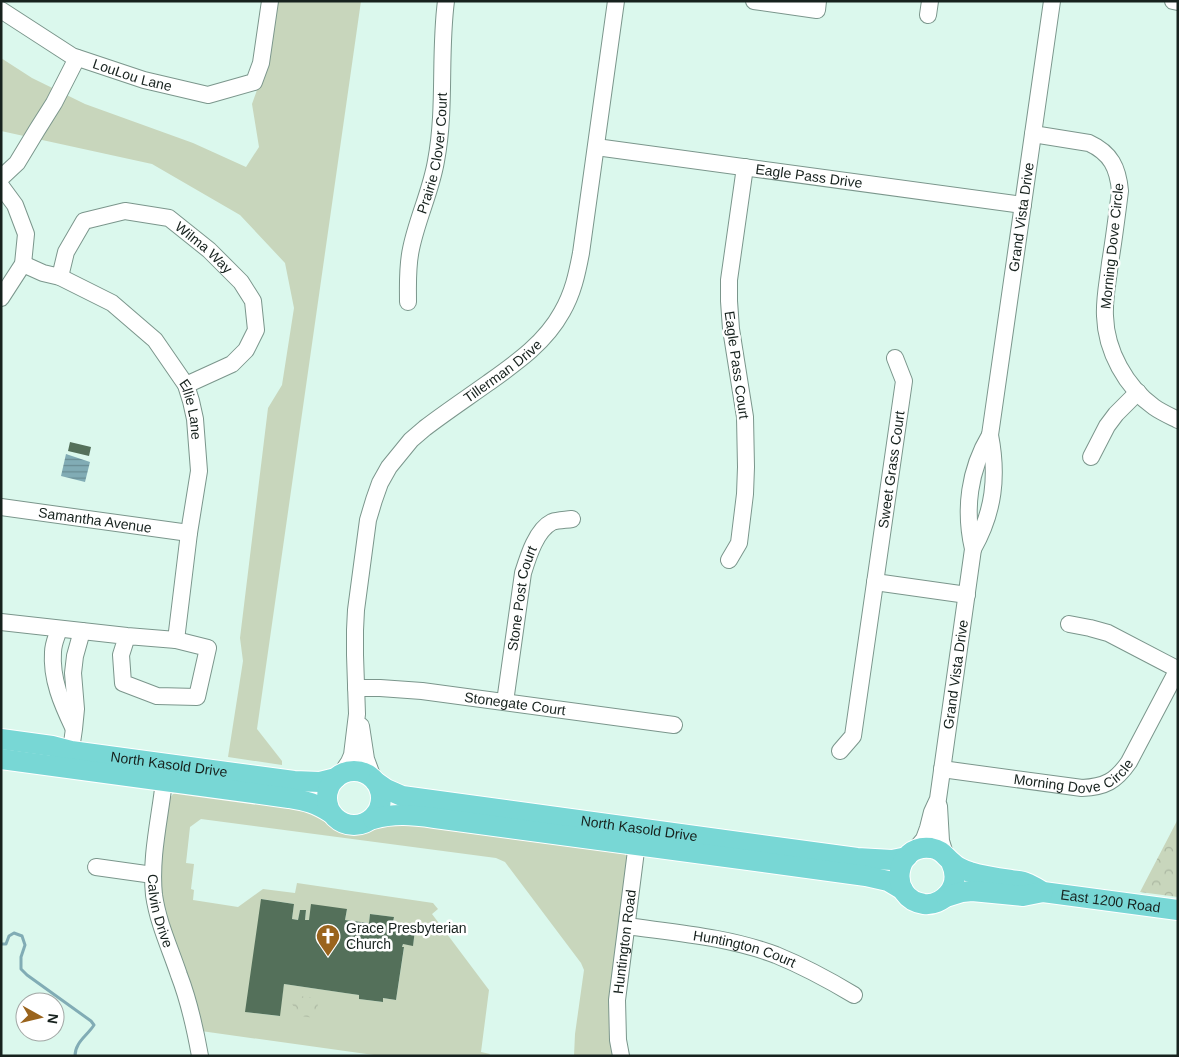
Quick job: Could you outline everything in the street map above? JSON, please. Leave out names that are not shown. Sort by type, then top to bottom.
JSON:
[{"type":"main road","name":"North Kasold Drive","points":[[1,739],[52,746],[70,760],[164,781],[307,801],[317,804],[331,813]]},
{"type":"main road","name":"North Kasold Drive","points":[[1,759],[157,763],[294,781],[320,782],[339,776]]},
{"type":"main road","points":[[349,771],[358,771],[375,780],[380,789],[382,801],[378,813],[373,819],[363,824],[352,826],[338,821],[328,807],[327,794],[332,782],[349,771]]},
{"type":"main road","name":"North Kasold Drive","points":[[375,780],[386,789],[402,796],[880,878],[903,890]]},
{"type":"main road","name":"North Kasold Drive","points":[[373,819],[389,815],[419,816],[857,858],[892,860],[910,854]]},
{"type":"main road","points":[[930,848],[940,851],[948,858],[954,869],[955,877],[951,891],[946,897],[932,903],[922,904],[906,894],[899,878],[899,873],[903,862],[910,854],[919,849],[930,848]]},
{"type":"main road","name":"East 1200 Road","points":[[948,858],[968,871],[1025,882],[1043,892]]},
{"type":"main road","name":"East 1200 Road","points":[[946,897],[967,891],[1023,896],[1043,892],[1178,910]]},
{"type":"street","name":"LouLou Lane","points":[[1,10],[72,56],[144,80],[208,96],[254,82],[261,63],[270,1]]},
{"type":"street","name":"Prairie Clover Court","points":[[408,302],[407,274],[411,248],[430,186],[440,136],[443,33],[446,1]]},
{"type":"street","name":"Tillerman Drive","points":[[339,776],[352,755],[357,714],[354,655],[356,610],[368,520],[380,483],[389,467],[411,440],[523,358],[550,330],[562,313],[572,292],[577,275],[616,1]]},
{"type":"street","points":[[754,1],[818,6]]},
{"type":"street","name":"Grand Vista Drive","points":[[973,549],[980,536],[994,493],[990,435],[1052,1]]},
{"type":"street","points":[[1174,1],[1178,2]]},
{"type":"street","points":[[1,178],[17,163],[54,104],[77,58]]},
{"type":"street","name":"Morning Dove Circle","points":[[1033,134],[1089,143],[1107,154],[1114,164],[1119,177],[1120,191],[1104,316],[1111,350],[1117,364],[1138,392],[1154,407],[1178,420]]},
{"type":"street","name":"Eagle Pass Drive","points":[[596,147],[1023,205]]},
{"type":"street","name":"Eagle Pass Court","points":[[729,560],[739,543],[746,476],[745,417],[730,329],[729,301],[729,280],[745,167]]},
{"type":"street","points":[[1,186],[15,205],[26,234],[23,264],[1,298]]},
{"type":"street","name":"Wilma Way","points":[[60,277],[66,252],[84,221],[125,211],[168,218],[209,250],[241,282],[252,302],[256,330],[246,350],[232,364],[186,385]]},
{"type":"street","name":"Ellie Lane","points":[[23,264],[43,273],[60,277],[112,303],[156,340],[186,385],[195,420],[199,470],[176,640]]},
{"type":"street","name":"Sweet Grass Court","points":[[840,751],[853,736],[904,381],[895,358]]},
{"type":"street","points":[[1091,457],[1116,414],[1138,392]]},
{"type":"street","name":"Grand Vista Drive","points":[[948,858],[941,841],[938,799],[973,549],[970,536],[970,489],[973,474],[983,447],[990,435]]},
{"type":"street","name":"Samantha Avenue","points":[[1,507],[189,533]]},
{"type":"street","name":"Stone Post Court","points":[[505,702],[523,573],[528,556],[534,542],[544,529],[553,522],[572,519]]},
{"type":"street","points":[[875,582],[967,595]]},
{"type":"street","points":[[1,622],[176,640],[208,648],[196,697],[157,696],[123,683],[121,655],[127,636]]},
{"type":"street","points":[[1069,624],[1108,633],[1178,669]]},
{"type":"street","points":[[59,629],[53,651],[54,674],[62,705],[74,729]]},
{"type":"street","points":[[70,760],[76,709],[73,673],[75,656],[82,631]]},
{"type":"street","name":"Morning Dove Circle","points":[[942,769],[1082,788],[1105,784],[1123,772],[1178,669]]},
{"type":"street","name":"Stonegate Court","points":[[356,688],[400,689],[674,725]]},
{"type":"street","name":"Tillerman Drive","points":[[357,714],[363,733],[366,758],[375,780]]},
{"type":"street","name":"Calvin Drive","points":[[157,763],[164,781],[153,875],[154,896],[164,935],[188,1000],[200,1056]]},
{"type":"street","name":"Grand Vista Drive","points":[[910,854],[924,839],[938,799]]},
{"type":"street","name":"Huntington Road","points":[[620,1056],[617,1000],[638,836]]},
{"type":"street","points":[[96,867],[153,875]]},
{"type":"street","name":"Huntington Court","points":[[627,926],[711,938],[743,945],[775,955],[812,971],[854,995]]},
{"type":"green space","points":[[276,1],[361,1],[257,729],[282,761],[282,765],[228,757],[243,661],[240,638],[268,408],[282,385],[294,308],[285,263],[240,215],[152,164],[1,131],[1,58],[32,78],[85,104],[193,143],[246,167],[259,147],[252,104],[262,76]]},
{"type":"green space","points":[[180,791],[281,802],[329,820],[338,828],[351,832],[363,831],[386,819],[623,852],[628,858],[614,1056],[574,1056],[575,1034],[584,970],[581,963],[505,862],[496,858],[201,819],[190,827],[186,863],[194,864],[191,889],[194,890],[193,900],[238,907],[263,889],[295,893],[297,883],[433,903],[438,909],[432,914],[489,990],[481,1052],[490,1054],[489,1056],[381,1056],[201,1031],[164,916],[161,893],[161,860],[168,801],[173,794]],"holes":[[[262,899],[294,904],[292,919],[298,920],[300,910],[306,911],[305,920],[309,920],[347,909],[345,920],[369,923],[370,914],[394,917],[392,927],[415,930],[413,945],[403,944],[402,947],[404,948],[396,1000],[383,998],[382,1002],[359,999],[359,995],[284,984],[279,1016],[246,1012]]]},
{"type":"green space","points":[[1178,819],[1178,897],[1140,892]]},
{"type":"green space","points":[[291,995],[315,998],[318,1003],[316,1017],[300,1016],[288,998]]},
{"type":"water","points":[[66,454],[90,462],[85,482],[61,476]]},
{"type":"building","points":[[70,442],[91,447],[89,456],[68,451]]},
{"type":"building","name":"Grace Presbyterian Church","points":[[261,899],[294,904],[292,919],[298,920],[300,910],[306,910],[305,920],[309,920],[311,904],[347,909],[345,920],[369,923],[370,914],[394,917],[392,927],[415,930],[413,946],[403,944],[402,947],[404,947],[396,1000],[383,998],[383,1002],[359,999],[359,995],[284,984],[280,1016],[245,1012]]},
{"type":"waterway","points":[[1,944],[6,944],[9,936],[14,933],[22,936],[25,945],[21,957],[21,969],[94,1025],[79,1043],[75,1056]]},
{"type":"place","name":"Grace Presbyterian Church","points":[[328,957]]}]
